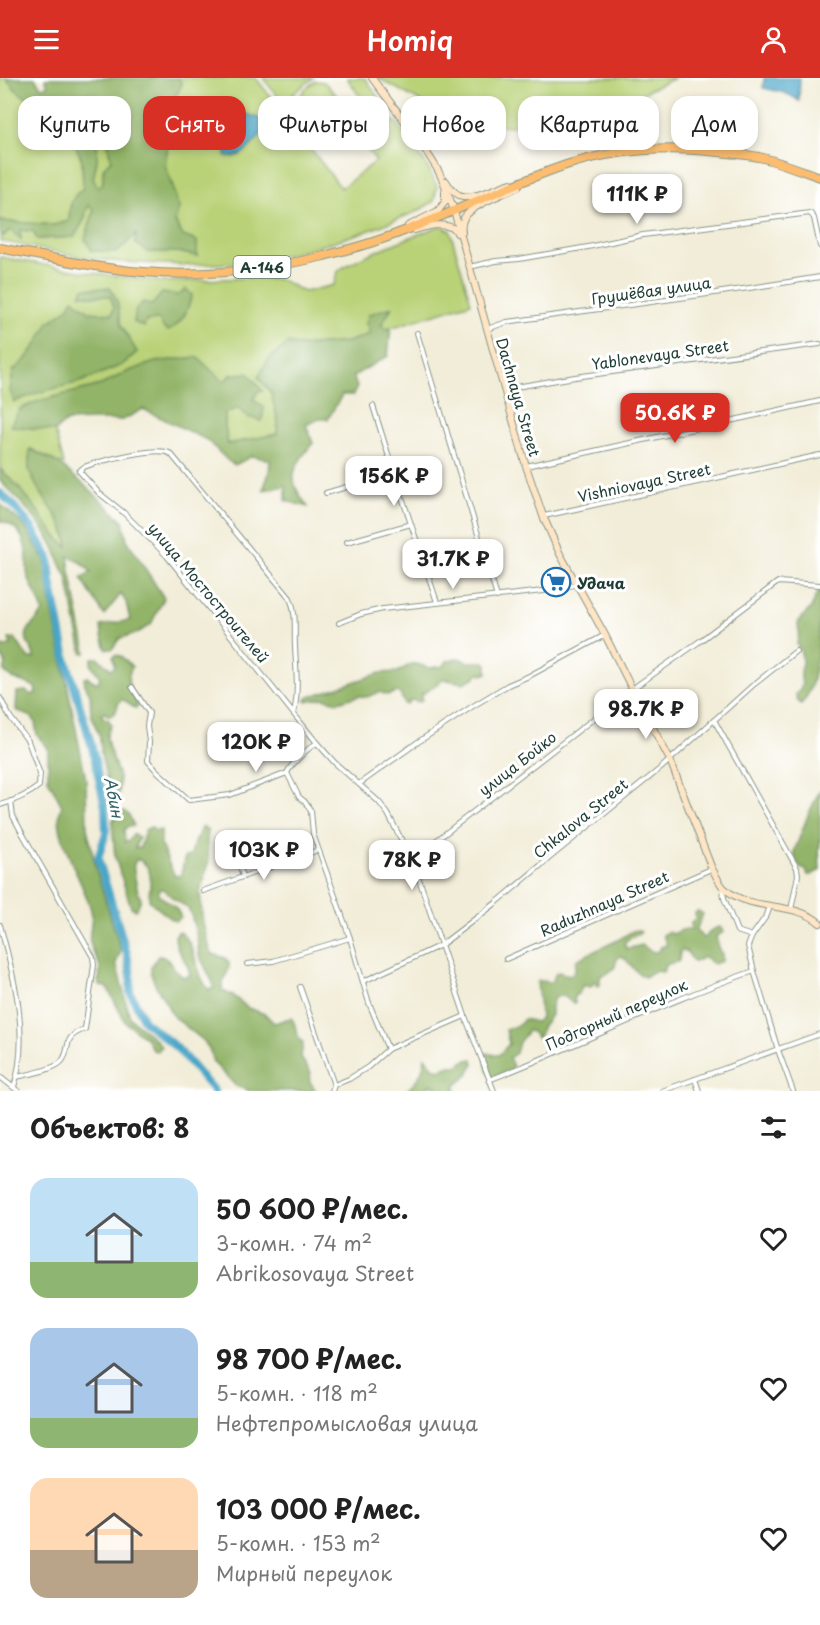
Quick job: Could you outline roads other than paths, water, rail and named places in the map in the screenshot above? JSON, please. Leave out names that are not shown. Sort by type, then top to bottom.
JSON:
[{"type":"highway","name":"А-146","points":[[0,248],[91,266],[144,272],[196,273],[247,270],[322,256],[376,242],[495,192],[568,165],[602,156],[669,148],[702,149],[759,157],[820,177]]},
{"type":"main road","points":[[372,78],[452,189],[460,196],[473,197],[568,165]]},
{"type":"main road","points":[[462,245],[461,226],[464,217],[483,203],[568,165]]},
{"type":"main road","points":[[376,242],[438,212],[445,202],[446,194],[437,168]]},
{"type":"main road","name":"Dachnaya Street","points":[[437,168],[454,211],[526,466],[543,516],[560,554],[670,759],[712,868],[723,888]]},
{"type":"main road","points":[[376,242],[431,226],[448,225],[455,229],[462,245]]},
{"type":"main road","points":[[723,888],[735,897],[757,904],[791,910],[811,916],[820,922]]},
{"type":"street","points":[[469,267],[588,247],[643,235],[810,213],[814,218],[820,246]]},
{"type":"street","name":"Грушёвая улица","points":[[487,329],[507,322],[820,278]]},
{"type":"street","points":[[417,333],[497,597]]},
{"type":"street","name":"Yablonevaya Street","points":[[504,389],[574,377],[820,344]]},
{"type":"street","points":[[526,466],[820,401]]},
{"type":"street","points":[[373,406],[437,602]]},
{"type":"street","name":"улица Мостостроителей","points":[[160,450],[166,450],[176,459],[290,598],[294,606],[294,644],[298,690],[294,713],[166,556],[79,471],[84,467],[160,450]]},
{"type":"street","name":"Vishniovaya Street","points":[[543,516],[820,455]]},
{"type":"street","points":[[326,493],[394,473]]},
{"type":"street","points":[[347,542],[411,524]]},
{"type":"street","name":"улица Бойко","points":[[414,864],[429,846],[632,689],[778,582],[820,585]]},
{"type":"street","points":[[339,623],[361,614],[383,609],[561,589],[577,584]]},
{"type":"street","points":[[359,784],[473,706],[508,685],[605,635]]},
{"type":"street","name":"Chkalova Street","points":[[364,981],[441,945],[496,903],[670,759],[795,651]]},
{"type":"street","points":[[132,687],[149,713],[148,761],[189,800],[230,795],[287,773],[290,766],[303,756],[309,747],[317,743]]},
{"type":"street","points":[[0,698],[10,717],[28,741],[40,774],[39,786],[0,805]]},
{"type":"street","points":[[294,713],[335,763],[379,802],[388,814],[414,864],[465,1016],[494,1091]]},
{"type":"street","points":[[714,720],[794,860],[798,875],[791,910]]},
{"type":"street","points":[[287,773],[299,797],[311,811],[313,834],[318,850],[350,938],[369,1003],[388,1049]]},
{"type":"street","points":[[11,801],[13,816],[93,957],[94,965],[85,1029],[73,1034],[60,1063],[17,1077]]},
{"type":"street","points":[[231,836],[243,877]]},
{"type":"street","points":[[203,891],[318,850]]},
{"type":"street","name":"Raduzhnaya Street","points":[[506,959],[712,868]]},
{"type":"street","points":[[723,888],[724,898],[737,931],[752,936]]},
{"type":"street","points":[[770,906],[748,946],[753,971],[778,1050],[794,1091]]},
{"type":"street","points":[[0,925],[14,978],[21,1045],[16,1089]]},
{"type":"street","points":[[247,964],[273,962],[350,938]]},
{"type":"street","name":"Подгорный переулок","points":[[489,1080],[534,1063],[673,1001],[753,971]]},
{"type":"street","points":[[300,987],[334,1085],[332,1091]]},
{"type":"street","points":[[334,1085],[368,1067],[388,1049],[465,1016]]},
{"type":"street","points":[[662,1091],[820,1034]]},
{"type":"street","points":[[0,1077],[16,1089]]},
{"type":"street","points":[[695,1079],[699,1091]]},
{"type":"water","points":[[764,78],[800,78],[799,101],[786,94],[763,88]]},
{"type":"water","points":[[246,115],[258,118],[258,139],[242,154],[226,156],[226,150],[246,150]]},
{"type":"waterway","name":"Абин","points":[[0,493],[32,528],[49,558],[51,581],[66,659],[92,747],[105,807],[106,833],[98,858],[127,954],[131,975],[130,992],[144,1021],[177,1048],[214,1091]]},
{"type":"place","name":"Удача","points":[[556,582]]}]
